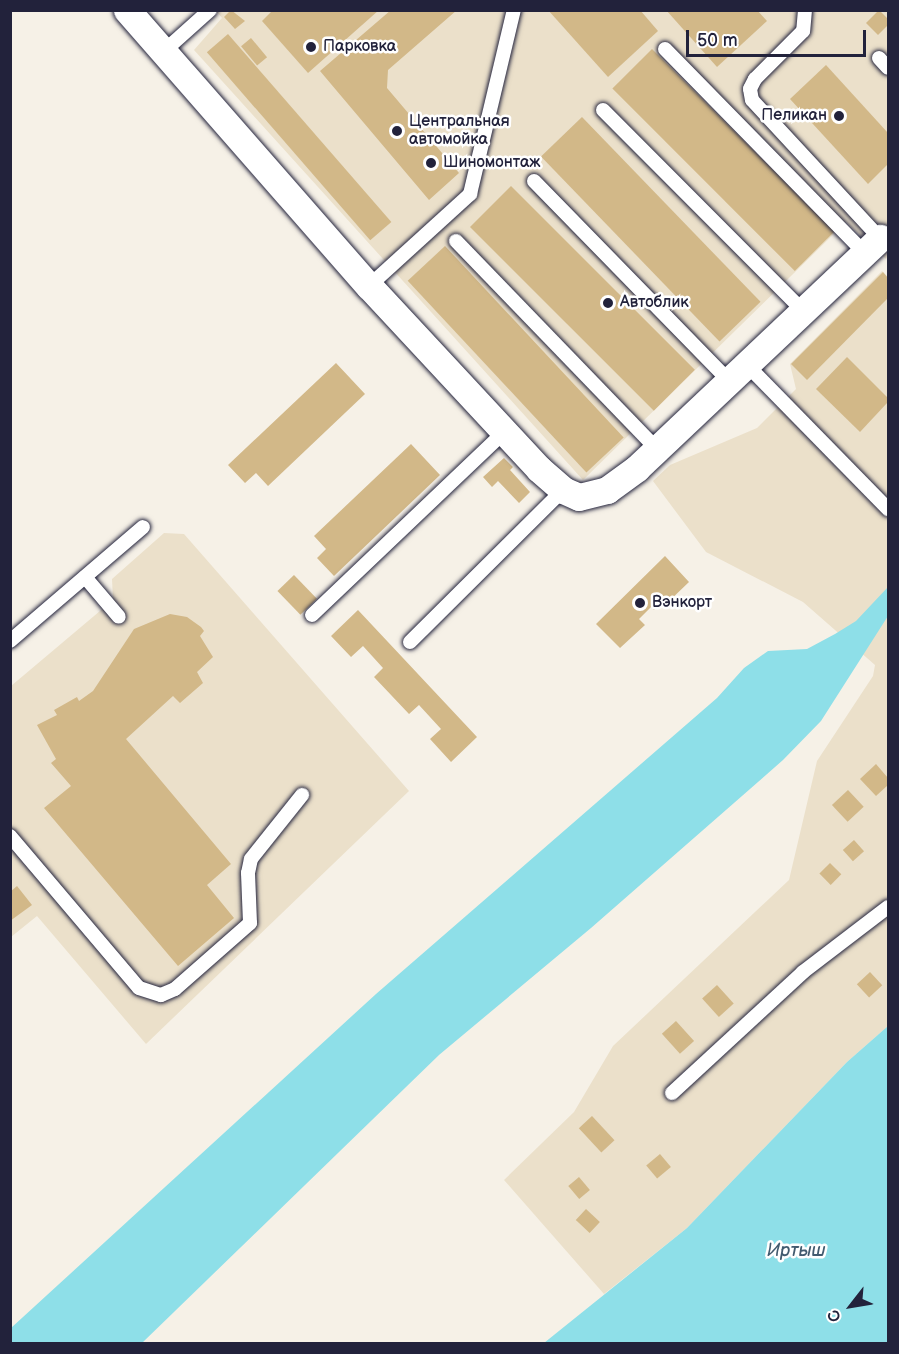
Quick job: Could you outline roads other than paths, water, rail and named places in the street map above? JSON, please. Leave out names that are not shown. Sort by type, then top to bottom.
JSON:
[{"type":"street","points":[[127,10],[369,286],[563,490],[579,497],[607,490],[658,450],[878,240]]},
{"type":"lane","points":[[163,52],[210,10]]},
{"type":"lane","points":[[369,286],[470,194],[514,10]]},
{"type":"lane","points":[[805,10],[803,31],[755,79],[750,89],[752,100],[878,240]]},
{"type":"lane","points":[[665,49],[878,240]]},
{"type":"lane","points":[[603,110],[804,312]]},
{"type":"lane","points":[[534,182],[739,374],[888,509]]},
{"type":"lane","points":[[456,241],[658,450]]},
{"type":"lane","points":[[312,615],[505,431]]},
{"type":"lane","points":[[410,642],[563,490]]},
{"type":"lane","points":[[10,641],[143,527]]},
{"type":"lane","points":[[85,576],[119,617]]},
{"type":"lane","points":[[10,836],[139,988],[161,995],[175,989],[250,923],[248,873],[251,859],[302,795]]},
{"type":"lane","points":[[672,1093],[803,972],[888,907]]},
{"type":"water","points":[[888,587],[888,616],[821,721],[783,760],[591,928],[439,1055],[142,1343],[11,1343],[11,1328],[376,994],[717,698],[744,668],[768,651],[807,649],[835,634],[856,621]]},
{"type":"water","name":"Иртыш","points":[[888,1026],[888,1343],[544,1343],[687,1228],[847,1062]]},
{"type":"place","name":"Парковка","points":[[311,47]]},
{"type":"place","name":"Пеликан","points":[[839,116]]},
{"type":"place","name":"Центральная автомойка","points":[[397,131]]},
{"type":"place","name":"Шиномонтаж","points":[[431,163]]},
{"type":"place","name":"Автоблик","points":[[608,303]]},
{"type":"place","name":"Вэнкорт","points":[[640,603]]}]
